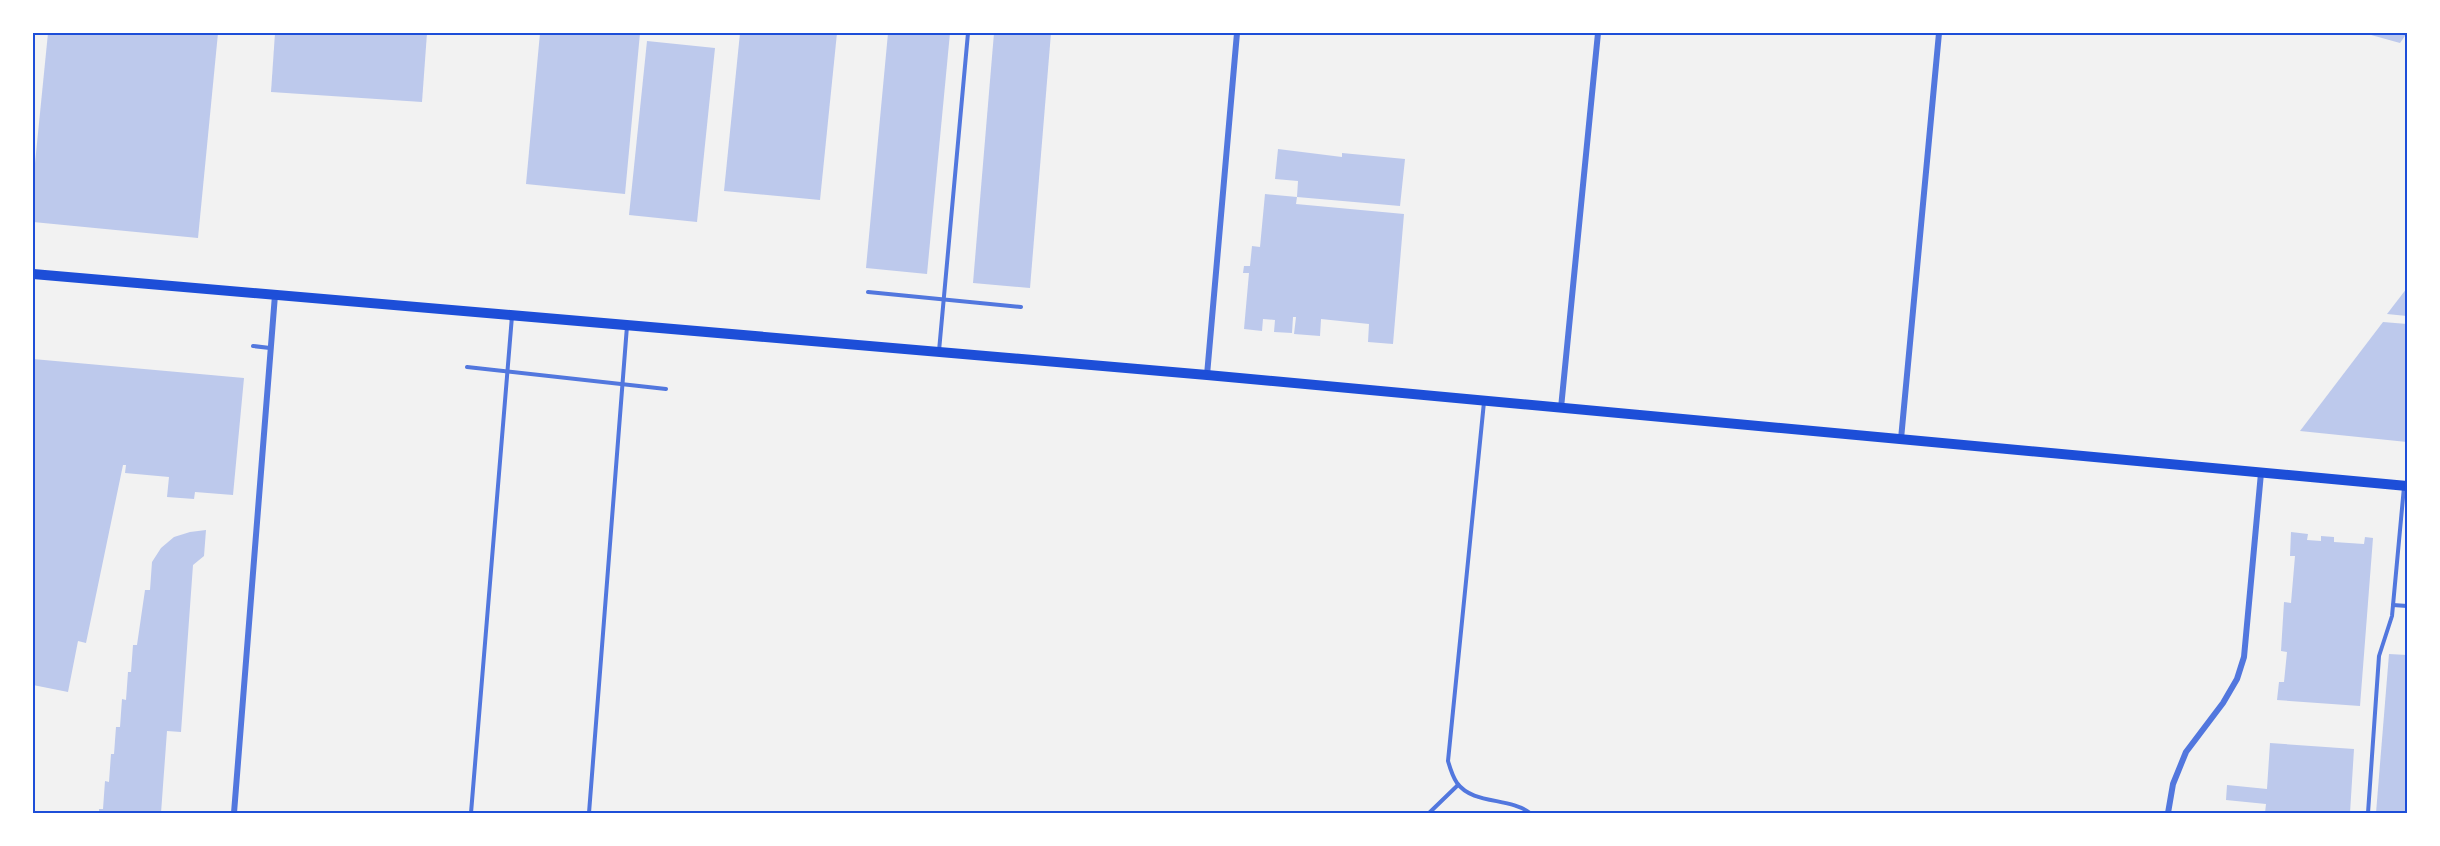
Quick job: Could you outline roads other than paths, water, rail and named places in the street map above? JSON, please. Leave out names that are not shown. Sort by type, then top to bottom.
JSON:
[{"type":"main road","points":[[33,274],[1207,375],[2406,486]]},
{"type":"street","points":[[1207,375],[1238,33]]},
{"type":"street","points":[[1561,408],[1598,33]]},
{"type":"street","points":[[1901,439],[1939,33]]},
{"type":"street","points":[[234,813],[275,295]]},
{"type":"street","points":[[2168,813],[2173,784],[2186,752],[2223,703],[2237,679],[2244,657],[2261,473]]},
{"type":"lane","points":[[939,352],[968,33]]},
{"type":"lane","points":[[868,292],[1022,307]]},
{"type":"lane","points":[[471,813],[512,315]]},
{"type":"lane","points":[[589,813],[627,325]]},
{"type":"lane","points":[[253,346],[270,348]]},
{"type":"lane","points":[[467,367],[666,389]]},
{"type":"lane","points":[[1484,401],[1448,761],[1458,785],[1473,794],[1518,805],[1530,813]]},
{"type":"lane","points":[[2368,813],[2380,649],[2389,628],[2393,605],[2406,486]]},
{"type":"lane","points":[[2393,605],[2407,606]]},
{"type":"lane","points":[[1429,813],[1458,785]]}]
